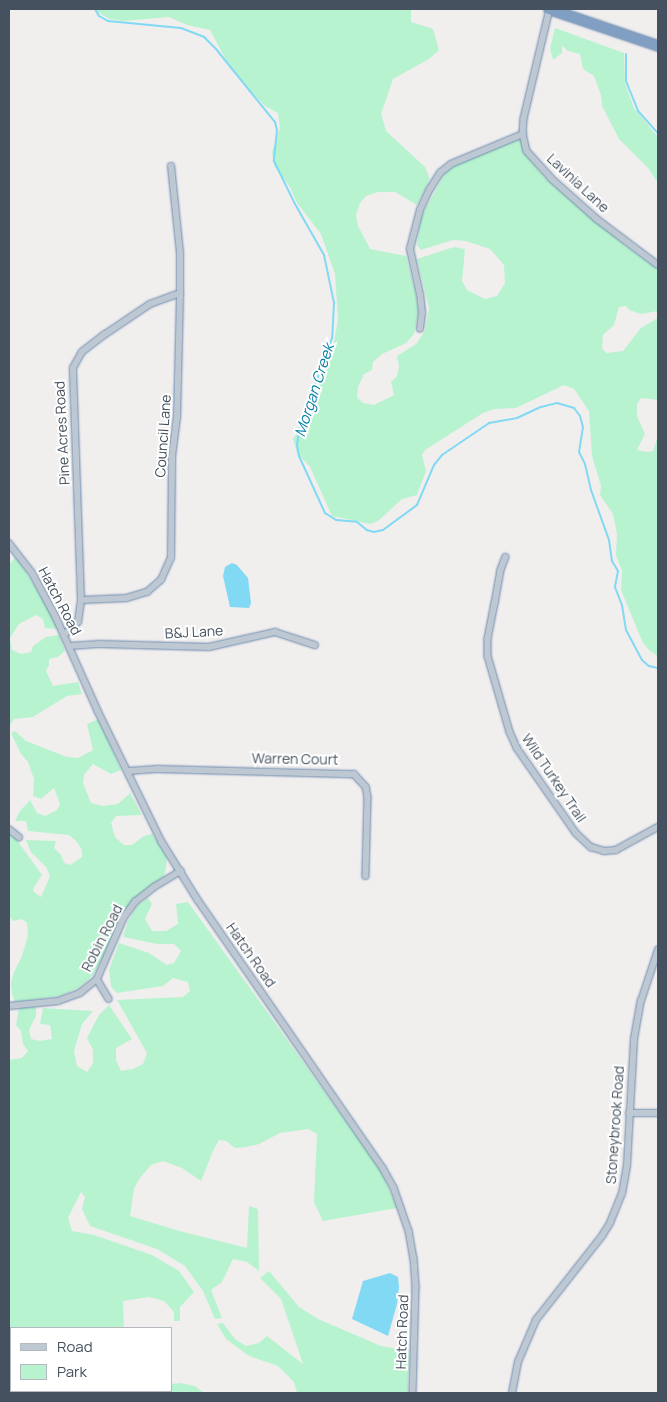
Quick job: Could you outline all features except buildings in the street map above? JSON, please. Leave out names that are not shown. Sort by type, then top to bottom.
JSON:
[{"type":"highway","points":[[550,9],[658,46]]},
{"type":"street","name":"Lavinia Lane","points":[[550,9],[524,119],[523,134],[527,151],[551,178],[597,219],[658,265]]},
{"type":"street","points":[[420,329],[422,313],[420,295],[410,249],[417,218],[430,189],[440,173],[451,164],[523,134]]},
{"type":"street","name":"Council Lane","points":[[81,600],[142,594],[155,587],[168,567],[172,533],[172,457],[177,419],[180,294],[180,253],[171,166]]},
{"type":"street","name":"Pine Acres Road","points":[[81,600],[73,368],[82,352],[104,335],[150,304],[180,294]]},
{"type":"street","name":"Hatch Road","points":[[9,544],[34,574],[162,842],[198,900],[383,1168],[394,1188],[409,1231],[414,1258],[416,1288],[412,1393]]},
{"type":"street","name":"Wild Turkey Trail","points":[[506,557],[501,570],[488,639],[488,656],[510,732],[517,748],[576,833],[591,847],[604,851],[616,850],[658,827]]},
{"type":"street","points":[[64,635],[78,622],[81,600]]},
{"type":"street","name":"B&J Lane","points":[[70,646],[100,644],[209,647],[275,632],[315,645]]},
{"type":"street","name":"Warren Court","points":[[128,772],[158,769],[354,774],[366,787],[368,798],[366,876]]},
{"type":"street","points":[[9,829],[19,837]]},
{"type":"street","name":"Robin Road","points":[[9,1006],[58,1001],[80,993],[96,979],[124,917],[135,902],[180,871]]},
{"type":"street","name":"Stoneybrook Road","points":[[512,1393],[521,1355],[536,1320],[602,1236],[617,1209],[625,1180],[632,1054],[637,1019],[646,984],[658,950]]},
{"type":"street","points":[[96,979],[109,999]]},
{"type":"street","points":[[629,1113],[658,1113]]},
{"type":"green space","points":[[93,9],[411,9],[411,22],[433,29],[439,50],[429,59],[393,79],[381,114],[386,131],[425,167],[430,179],[417,205],[395,192],[378,192],[366,196],[360,203],[356,215],[358,226],[370,249],[406,256],[416,295],[418,313],[414,334],[406,343],[382,354],[373,362],[372,370],[364,374],[358,387],[357,397],[363,403],[374,405],[394,395],[391,382],[397,376],[399,367],[397,356],[416,344],[425,331],[429,308],[417,259],[454,247],[465,249],[462,281],[467,290],[485,299],[497,296],[505,283],[504,265],[490,249],[466,241],[453,240],[421,250],[417,245],[421,217],[445,173],[457,164],[521,138],[524,153],[547,180],[631,250],[658,269],[658,311],[641,314],[629,310],[626,306],[619,307],[614,325],[603,335],[602,349],[607,353],[623,351],[641,328],[658,318],[658,400],[641,398],[637,404],[637,416],[645,434],[637,450],[653,451],[658,436],[658,656],[643,643],[621,590],[622,571],[616,555],[617,534],[613,514],[600,495],[601,486],[592,456],[589,411],[574,389],[564,385],[516,408],[494,409],[483,413],[425,450],[422,455],[426,471],[417,495],[402,499],[378,521],[370,524],[332,516],[310,467],[297,453],[293,439],[306,417],[304,412],[306,399],[314,392],[333,348],[338,320],[335,274],[321,234],[297,203],[290,187],[274,166],[272,152],[280,128],[278,113],[265,106],[245,85],[225,58],[210,30],[187,25],[169,17],[123,21],[109,19]]},
{"type":"green space","points":[[555,28],[624,53],[625,83],[634,108],[658,137],[658,183],[648,168],[619,139],[602,106],[601,95],[594,76],[583,69],[580,54],[568,51],[562,46],[562,53],[553,60],[550,48]]},
{"type":"green space","points":[[16,556],[54,617],[57,629],[45,628],[43,619],[36,615],[19,624],[10,638],[12,650],[21,654],[31,652],[33,646],[46,637],[59,635],[65,651],[58,657],[49,659],[46,671],[53,686],[78,682],[82,694],[67,696],[33,717],[14,719],[9,727],[9,565]]},
{"type":"green space","points":[[99,719],[121,770],[111,774],[93,764],[84,775],[83,783],[91,803],[103,806],[118,804],[130,793],[142,815],[116,816],[111,823],[115,837],[124,845],[132,845],[144,836],[152,834],[167,857],[164,876],[135,899],[93,975],[79,988],[60,996],[15,1002],[11,982],[22,956],[28,935],[27,923],[22,919],[13,921],[9,916],[9,834],[14,836],[42,875],[33,889],[41,897],[50,876],[46,867],[31,852],[26,840],[56,841],[54,848],[61,855],[64,863],[70,865],[82,857],[82,850],[69,835],[28,831],[26,821],[15,821],[20,811],[30,800],[37,813],[45,816],[57,810],[60,804],[54,788],[41,799],[33,796],[34,779],[28,762],[21,754],[11,733],[15,731],[26,741],[67,757],[78,758],[93,750],[87,724]]},
{"type":"green space","points":[[148,898],[152,904],[145,919],[152,931],[166,931],[178,924],[176,904],[188,902],[380,1169],[397,1208],[323,1221],[314,1202],[317,1134],[308,1129],[280,1133],[259,1144],[246,1147],[235,1148],[226,1141],[219,1140],[201,1181],[182,1168],[163,1161],[151,1165],[139,1179],[134,1189],[130,1216],[247,1248],[249,1206],[258,1209],[259,1271],[247,1262],[233,1259],[222,1282],[211,1290],[222,1318],[215,1319],[203,1291],[185,1266],[157,1249],[90,1226],[82,1209],[85,1197],[81,1192],[68,1218],[72,1231],[94,1235],[152,1255],[179,1271],[194,1292],[180,1307],[180,1321],[174,1321],[174,1312],[164,1301],[149,1297],[123,1301],[124,1327],[10,1327],[10,1360],[9,1060],[22,1058],[28,1051],[23,1044],[21,1031],[16,1025],[19,1008],[36,1007],[36,1016],[29,1030],[31,1039],[40,1041],[52,1039],[50,1025],[40,1024],[43,1008],[93,1011],[82,1024],[74,1051],[77,1066],[87,1072],[93,1063],[93,1050],[87,1038],[99,1015],[109,1005],[132,1039],[116,1048],[116,1060],[121,1071],[133,1069],[143,1064],[147,1053],[117,1000],[183,997],[190,991],[188,982],[173,978],[163,986],[117,993],[111,987],[109,970],[119,943],[149,953],[167,965],[174,963],[181,951],[174,944],[157,944],[123,937],[128,921],[137,906]]},
{"type":"green space","points":[[269,1271],[299,1307],[318,1319],[381,1346],[409,1351],[408,1393],[297,1393],[294,1382],[278,1366],[249,1356],[226,1339],[217,1324],[223,1323],[235,1339],[246,1346],[259,1343],[267,1336],[303,1364],[281,1299],[260,1278]]},
{"type":"green space","points":[[180,1383],[195,1386],[204,1393],[26,1392],[172,1392],[172,1384]]},
{"type":"water","points":[[232,563],[237,565],[248,578],[251,603],[249,608],[230,607],[223,576],[225,567]]},
{"type":"water","points":[[390,1273],[398,1277],[399,1287],[397,1304],[388,1336],[352,1319],[363,1281]]},
{"type":"waterway","name":"Morgan Creek","points":[[95,9],[99,16],[108,21],[181,28],[204,37],[216,49],[275,122],[277,130],[274,161],[295,204],[324,255],[334,303],[332,338],[300,426],[297,445],[299,456],[325,513],[336,520],[357,522],[367,530],[374,532],[383,530],[417,505],[434,465],[442,455],[489,423],[517,418],[541,407],[557,403],[574,408],[580,416],[583,427],[579,452],[585,464],[591,490],[609,540],[612,561],[618,571],[615,587],[622,605],[626,630],[642,660],[649,666],[658,668]]},
{"type":"waterway","points":[[626,54],[626,81],[638,111],[658,133]]}]
